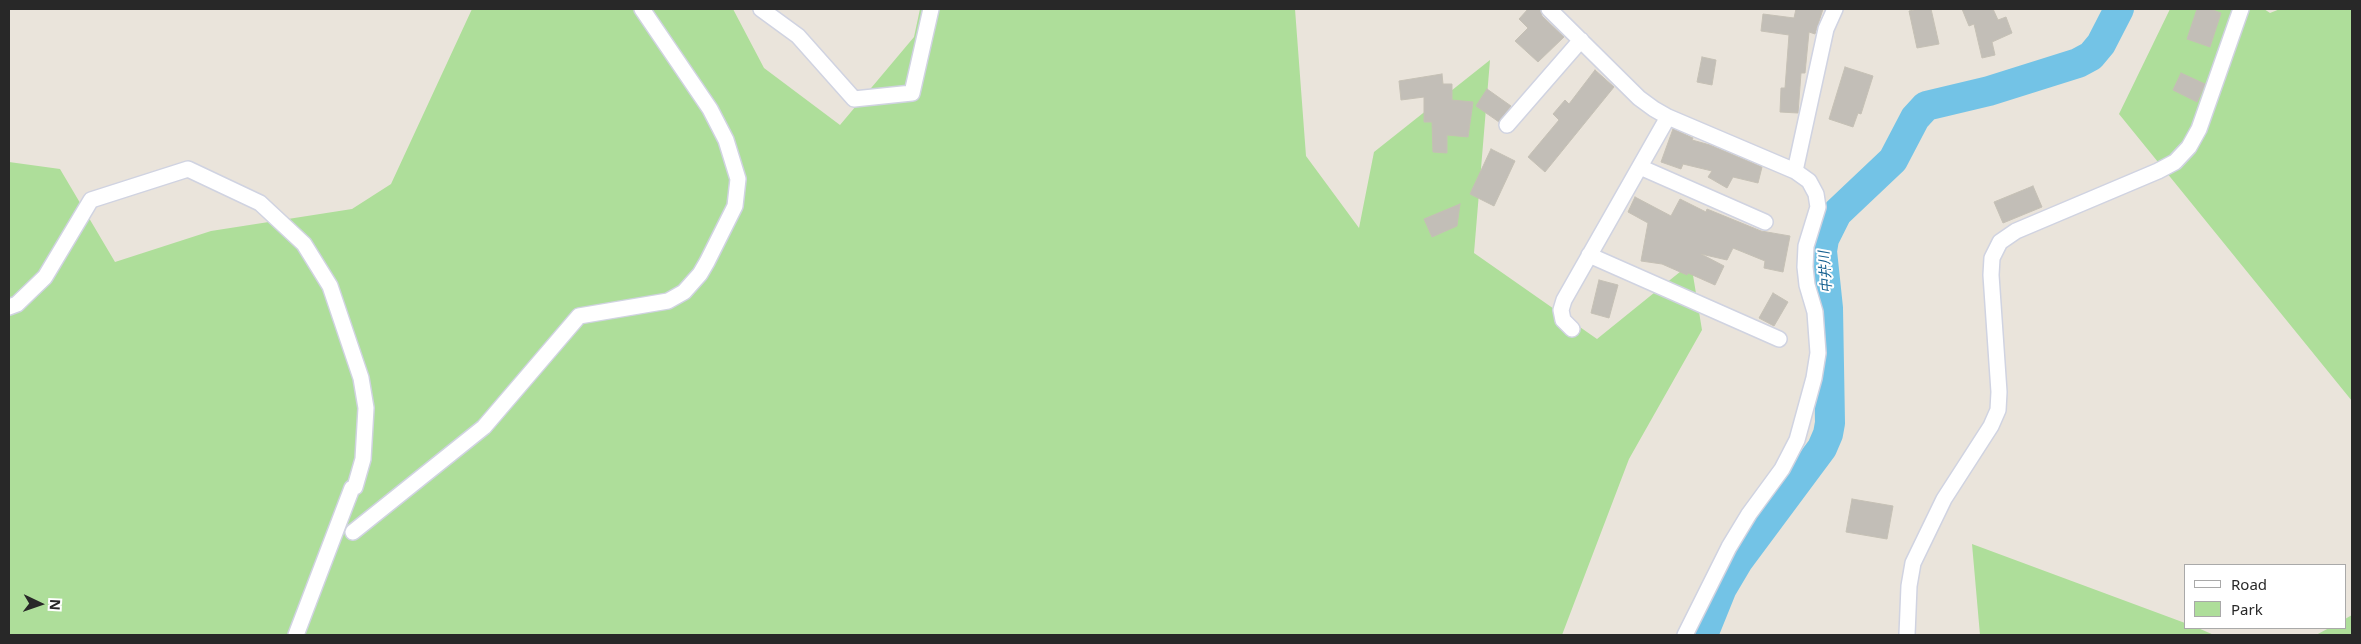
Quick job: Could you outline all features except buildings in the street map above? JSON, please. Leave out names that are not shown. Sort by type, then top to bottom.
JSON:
[{"type":"street","points":[[353,532],[484,427],[579,316],[668,301],[684,292],[700,274],[707,262],[735,206],[738,179],[726,140],[710,109],[642,9]]},
{"type":"street","points":[[761,9],[798,36],[854,99],[912,93],[931,9]]},
{"type":"street","points":[[1549,9],[1639,98],[1668,117],[1795,171],[1809,181],[1816,194],[1818,207],[1806,246],[1805,267],[1807,285],[1818,330],[1818,353],[1814,378],[1797,440],[1782,469],[1749,514],[1729,547],[1685,635]]},
{"type":"street","points":[[1795,171],[1826,29],[1835,9]]},
{"type":"street","points":[[1907,635],[1912,563],[1944,500],[1991,426],[1998,410],[1999,392],[1991,275],[1992,258],[2000,242],[2016,231],[2175,162],[2189,147],[2199,129],[2241,9]]},
{"type":"street","points":[[1507,125],[1581,40]]},
{"type":"street","points":[[1572,329],[1564,320],[1561,310],[1564,300],[1668,117]]},
{"type":"street","points":[[1640,167],[1766,222]]},
{"type":"street","points":[[9,307],[17,304],[45,277],[91,200],[188,170],[260,203],[304,244],[330,286],[361,378],[366,408],[363,459],[356,487],[352,488],[296,635]]},
{"type":"street","points":[[1589,255],[1779,339]]},
{"type":"green space","points":[[472,9],[733,9],[764,68],[840,125],[914,37],[920,9],[1295,9],[1306,156],[1359,228],[1374,152],[1490,60],[1474,253],[1597,339],[1691,263],[1702,330],[1629,459],[1562,635],[9,635],[9,162],[60,169],[115,262],[211,231],[352,209],[391,184]]},
{"type":"green space","points":[[2170,9],[2264,9],[2270,13],[2280,9],[2352,9],[2352,401],[2119,114]]},
{"type":"green space","points":[[1972,544],[2184,623],[2184,629],[2200,629],[2214,635],[1980,635]]},
{"type":"green space","points":[[2352,615],[2352,635],[2316,635],[2327,629],[2346,629],[2346,618]]},
{"type":"waterway","name":"中井川","points":[[1703,635],[1722,588],[1738,561],[1822,448],[1828,434],[1830,423],[1828,308],[1822,251],[1824,239],[1837,213],[1893,160],[1915,118],[1926,106],[1989,91],[2078,63],[2091,56],[2101,44],[2119,9]]}]
